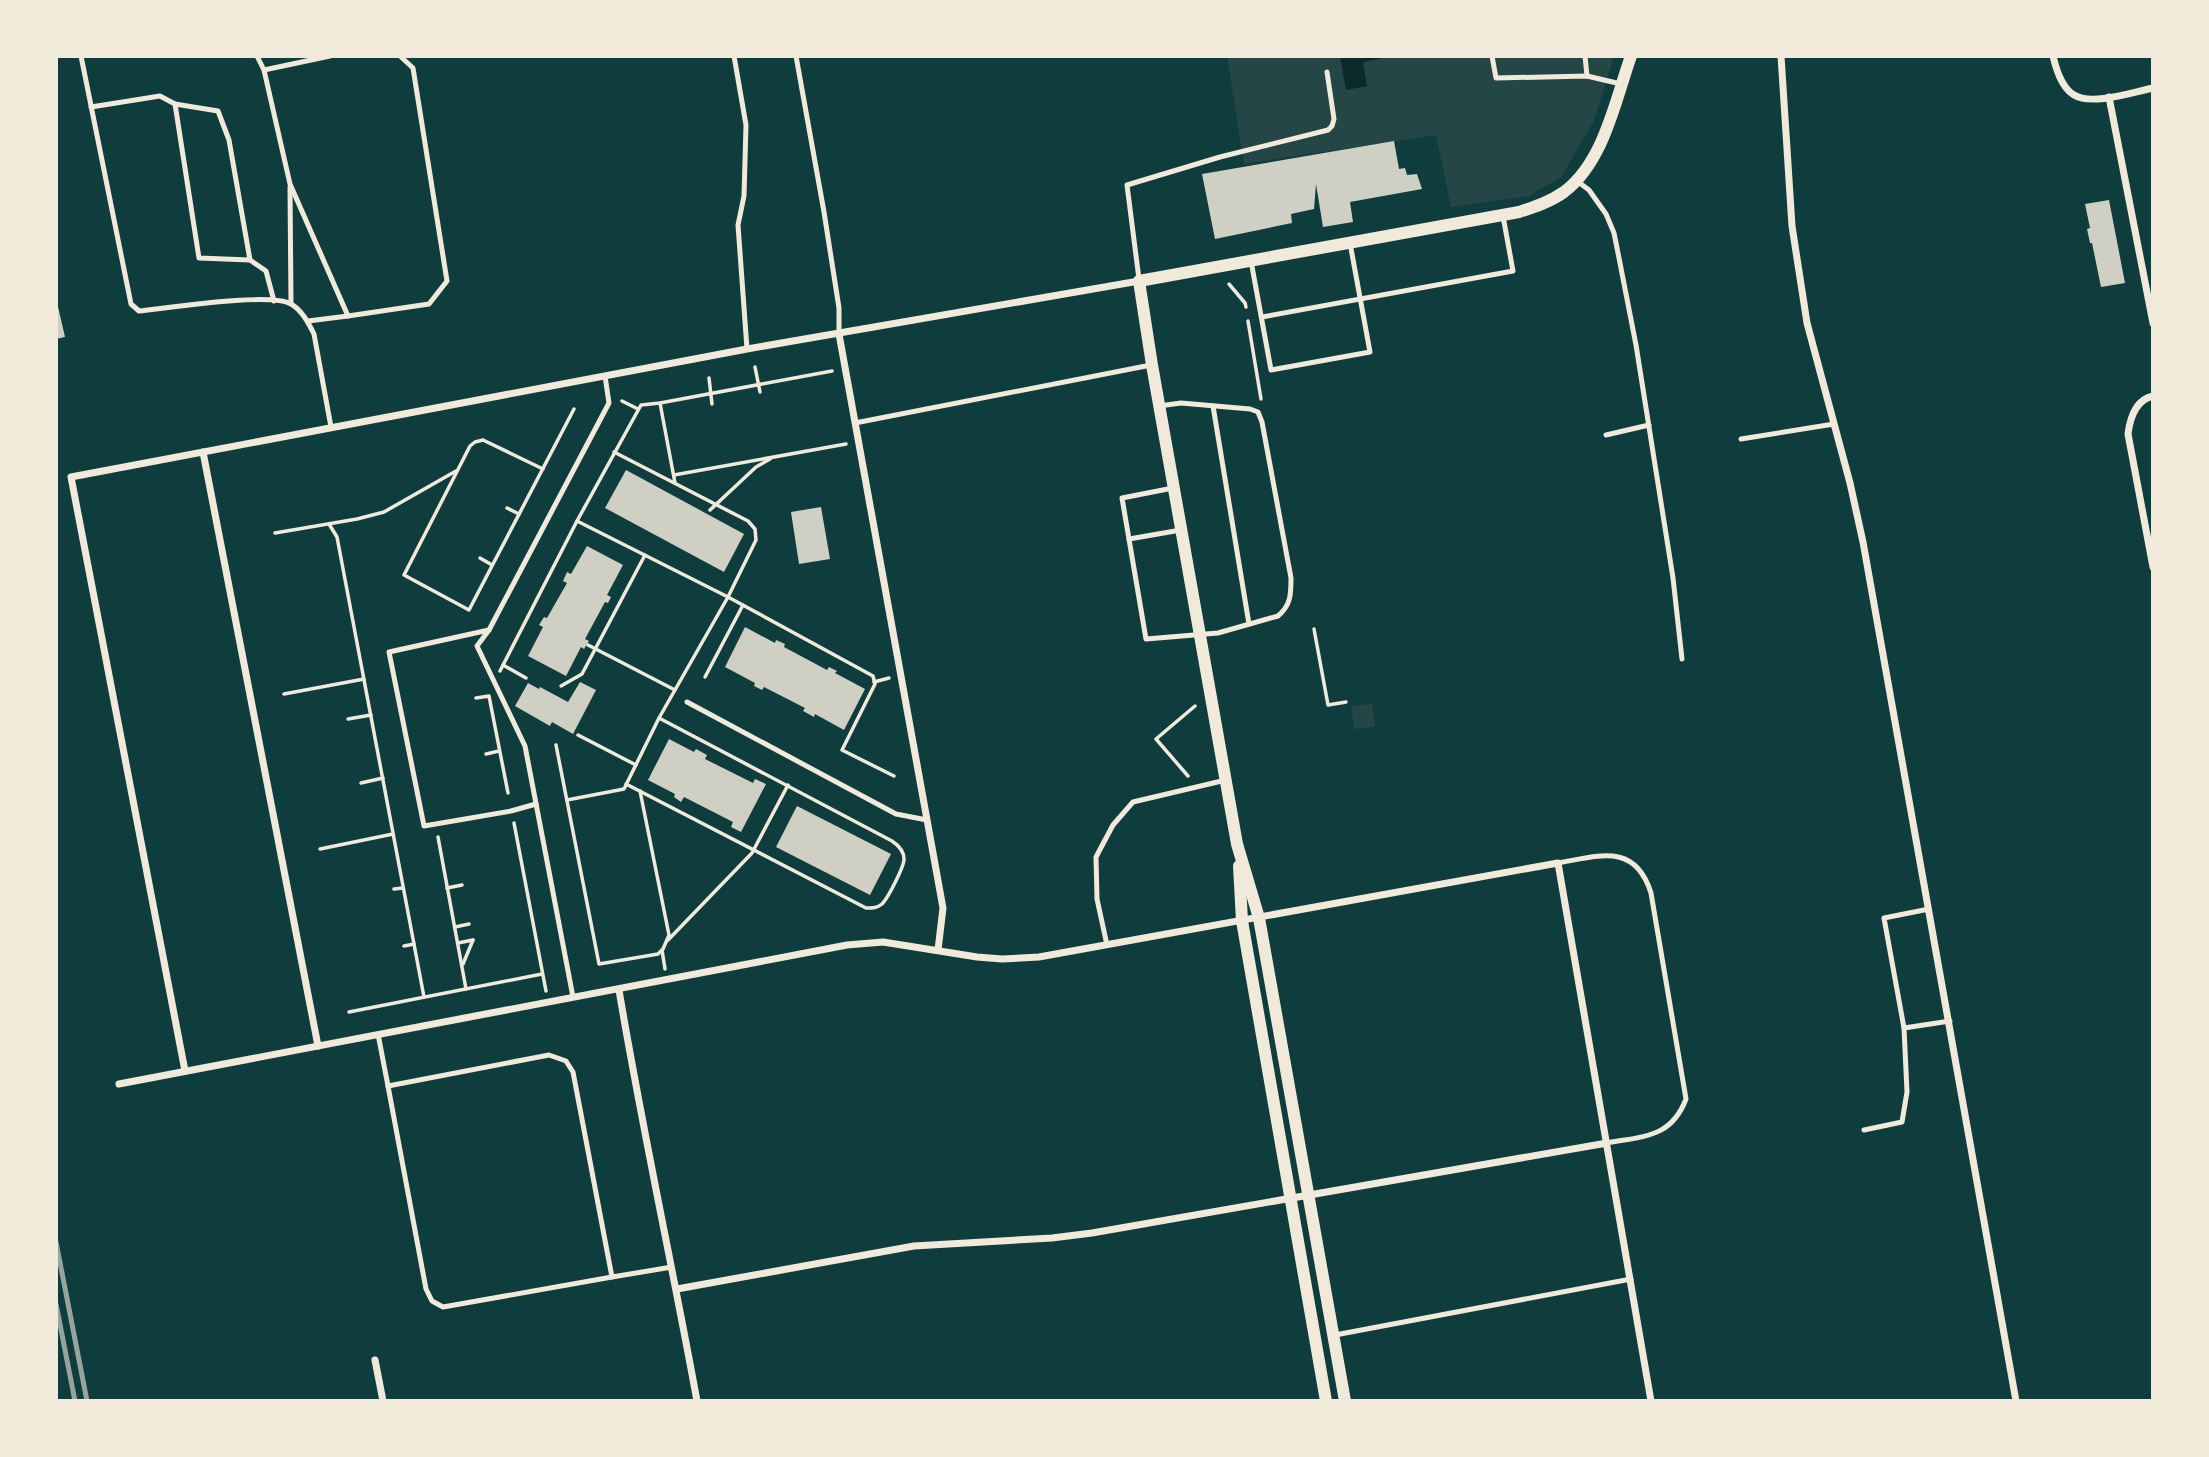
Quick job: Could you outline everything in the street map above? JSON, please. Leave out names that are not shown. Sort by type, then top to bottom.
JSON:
[{"type":"street","points":[[186,1071],[71,477],[747,349],[1251,261],[1527,209],[1563,193],[1577,181],[1598,150],[1630,56]]},
{"type":"street","points":[[1781,56],[1792,226],[1807,323],[1863,542],[2016,1401]]},
{"type":"street","points":[[2053,56],[2065,86],[2075,96],[2090,99],[2153,88]]},
{"type":"street","points":[[2109,97],[2153,323]]},
{"type":"street","points":[[1139,281],[1237,844],[1242,921],[1326,1401]]},
{"type":"street","points":[[839,334],[943,908],[938,950]]},
{"type":"street","points":[[2153,396],[2147,397],[2134,409],[2128,434],[2153,566]]},
{"type":"street","points":[[203,452],[318,1046]]},
{"type":"street","points":[[1237,844],[1259,918],[1345,1401]]},
{"type":"street","points":[[119,1084],[847,945],[883,942],[1002,959],[1040,957],[1558,863],[1651,1401]]},
{"type":"street","points":[[619,990],[638,1107],[677,1289],[697,1401]]},
{"type":"street","points":[[677,1289],[914,1246],[1052,1238],[1607,1143]]},
{"type":"street","points":[[375,1360],[383,1401]]},
{"type":"lane","points":[[81,56],[131,304],[139,311],[265,299],[291,304],[307,321],[314,334],[331,427]]},
{"type":"lane","points":[[257,56],[264,70],[290,184],[348,316]]},
{"type":"lane","points":[[264,70],[330,56]]},
{"type":"lane","points":[[307,321],[429,304],[447,281],[413,68],[400,56]]},
{"type":"lane","points":[[734,56],[746,125],[744,196],[738,225],[747,349]]},
{"type":"lane","points":[[796,56],[839,308],[839,334]]},
{"type":"lane","points":[[1492,56],[1496,78],[1587,76],[1621,84]]},
{"type":"lane","points":[[1585,56],[1587,76]]},
{"type":"lane","points":[[1139,281],[1127,185],[1220,157],[1328,130],[1334,119],[1326,72]]},
{"type":"lane","points":[[91,107],[160,96],[175,104],[218,111],[229,141],[250,260]]},
{"type":"lane","points":[[175,104],[199,258],[250,260],[266,271],[274,301]]},
{"type":"lane","points":[[1577,181],[1589,190],[1606,214],[1614,233],[1649,425],[1673,578],[1682,659]]},
{"type":"lane","points":[[290,184],[291,304]]},
{"type":"lane","points":[[1262,317],[1513,271],[1503,215]]},
{"type":"lane","points":[[1251,261],[1271,370],[1370,352],[1350,243]]},
{"type":"lane","points":[[855,423],[1152,365]]},
{"type":"lane","points":[[573,997],[525,746],[477,646],[489,629],[609,403],[605,376]]},
{"type":"lane","points":[[1160,406],[1181,403],[1258,412],[1291,578],[1291,598],[1278,617],[1219,633],[1146,639],[1122,498],[1174,488]]},
{"type":"lane","points":[[1213,406],[1249,624]]},
{"type":"lane","points":[[1741,439],[1834,424]]},
{"type":"lane","points":[[1606,435],[1649,425]]},
{"type":"lane","points":[[1129,539],[1182,530]]},
{"type":"lane","points":[[489,629],[389,652],[424,826],[536,804]]},
{"type":"lane","points":[[687,702],[896,814],[927,820]]},
{"type":"lane","points":[[1107,945],[1097,899],[1096,856],[1113,825],[1133,802],[1226,780]]},
{"type":"lane","points":[[1558,863],[1615,855],[1638,867],[1647,879],[1651,893],[1686,1099],[1677,1118],[1663,1131],[1607,1143]]},
{"type":"lane","points":[[1864,1130],[1902,1122],[1906,1092],[1904,1028],[1884,918],[1930,909]]},
{"type":"lane","points":[[1904,1028],[1950,1021]]},
{"type":"lane","points":[[378,1034],[426,1289],[432,1301],[443,1307],[672,1267]]},
{"type":"lane","points":[[388,1086],[549,1055],[566,1061],[573,1072],[612,1277]]},
{"type":"lane","points":[[1332,1336],[1631,1279]]},
{"type":"path","points":[[1228,284],[1245,303],[1261,399]]},
{"type":"path","points":[[755,367],[760,392]]},
{"type":"path","points":[[498,676],[640,405],[845,369]]},
{"type":"path","points":[[709,378],[712,404]]},
{"type":"path","points":[[622,401],[638,409]]},
{"type":"path","points":[[660,403],[675,484]]},
{"type":"path","points":[[543,469],[483,440],[475,442],[470,446],[404,575],[469,610],[492,565],[543,469],[574,409]]},
{"type":"path","points":[[674,475],[842,444],[859,445]]},
{"type":"path","points":[[567,800],[624,789],[659,718],[728,597],[756,540],[755,529],[748,522],[614,452]]},
{"type":"path","points":[[710,510],[756,467],[775,456]]},
{"type":"path","points":[[275,533],[384,512],[458,470]]},
{"type":"path","points":[[506,508],[519,514]]},
{"type":"path","points":[[577,521],[728,597],[873,676],[875,684],[842,750],[894,776]]},
{"type":"path","points":[[329,524],[337,537],[424,997]]},
{"type":"path","points":[[561,686],[582,674],[645,555]]},
{"type":"path","points":[[480,558],[492,565]]},
{"type":"path","points":[[705,677],[743,605]]},
{"type":"path","points":[[1314,629],[1328,705],[1346,702]]},
{"type":"path","points":[[588,645],[675,691]]},
{"type":"path","points":[[496,661],[526,678]]},
{"type":"path","points":[[284,694],[364,679]]},
{"type":"path","points":[[476,698],[489,696],[508,793]]},
{"type":"path","points":[[1188,776],[1156,739],[1195,706]]},
{"type":"path","points":[[348,719],[371,715]]},
{"type":"path","points":[[626,784],[866,908],[877,907],[884,902],[901,869],[904,859],[900,847],[892,841],[659,718]]},
{"type":"path","points":[[496,735],[505,733]]},
{"type":"path","points":[[578,735],[636,765]]},
{"type":"path","points":[[556,745],[599,964],[658,954],[753,850],[788,785]]},
{"type":"path","points":[[486,754],[499,751]]},
{"type":"path","points":[[360,783],[383,778]]},
{"type":"path","points":[[640,791],[669,935],[667,942]]},
{"type":"path","points":[[514,822],[545,991]]},
{"type":"path","points":[[320,849],[393,834]]},
{"type":"path","points":[[438,837],[466,989]]},
{"type":"path","points":[[447,888],[462,885]]},
{"type":"path","points":[[394,889],[403,888]]},
{"type":"path","points":[[455,927],[469,924]]},
{"type":"path","points":[[457,943],[473,940],[462,967]]},
{"type":"path","points":[[404,946],[414,944]]},
{"type":"path","points":[[349,1012],[542,974]]},
{"type":"shaded area","points":[[1227,56],[1614,56],[1594,121],[1561,177],[1529,196],[1451,207],[1436,135],[1244,164]]},
{"type":"shaded area","points":[[1340,56],[1393,56],[1363,62],[1367,86],[1346,90]]},
{"type":"shaded area","points":[[1372,704],[1375,727],[1354,729],[1351,706]]},
{"type":"building","points":[[1394,141],[1399,169],[1405,168],[1407,175],[1417,174],[1422,189],[1350,202],[1353,222],[1323,227],[1316,184],[1314,209],[1291,214],[1292,223],[1215,239],[1202,174]]},
{"type":"building","points":[[2109,200],[2125,283],[2101,287],[2087,229],[2090,228],[2085,204]]},
{"type":"building","points":[[56,298],[65,337],[56,339]]},
{"type":"building","points":[[626,470],[744,534],[724,572],[605,508]]},
{"type":"building","points":[[821,507],[830,559],[799,564],[791,512]]},
{"type":"building","points":[[587,546],[623,565],[607,595],[611,597],[608,603],[605,602],[585,639],[589,641],[584,649],[581,647],[566,676],[528,656],[543,627],[539,625],[544,617],[547,618],[567,583],[563,581],[567,572],[571,574]]},
{"type":"building","points":[[745,627],[775,643],[776,640],[785,644],[784,647],[827,670],[829,667],[837,671],[835,673],[865,689],[844,730],[815,714],[814,717],[803,711],[805,708],[764,687],[762,690],[754,686],[755,683],[725,667]]},
{"type":"building","points":[[580,682],[596,690],[573,734],[552,722],[550,726],[515,706],[528,683],[568,702]]},
{"type":"building","points":[[669,739],[694,752],[696,749],[707,755],[705,759],[753,783],[755,779],[766,784],[741,832],[731,827],[733,822],[684,797],[681,802],[674,797],[675,794],[648,780]]},
{"type":"building","points":[[797,806],[891,854],[870,895],[776,847]]},
{"type":"railway","points":[[56,1242],[87,1401]]},
{"type":"railway","points":[[56,1304],[75,1401]]}]
